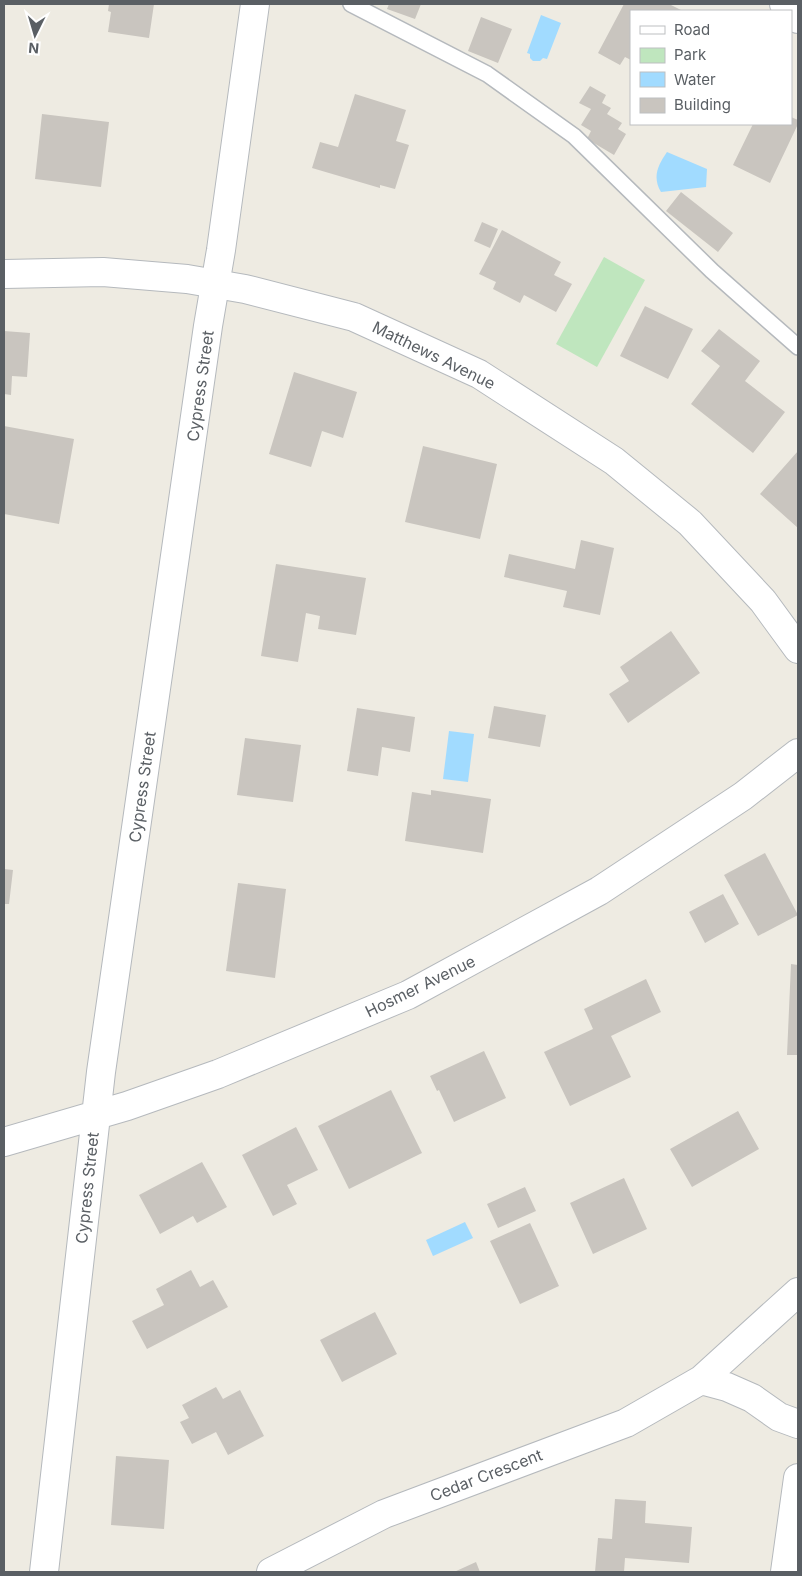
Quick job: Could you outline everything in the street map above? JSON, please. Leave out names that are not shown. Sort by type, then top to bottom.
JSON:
[{"type":"street","name":"Cypress Street","points":[[44,1572],[96,1116],[255,4]]},
{"type":"street","name":"Matthews Avenue","points":[[4,274],[103,272],[188,279],[251,290],[354,316],[479,374],[614,461],[690,523],[763,601],[798,649]]},
{"type":"street","name":"Hosmer Avenue","points":[[4,1142],[96,1116],[218,1074],[408,995],[599,891],[743,796],[798,753]]},
{"type":"street","name":"Cedar Crescent","points":[[271,1572],[384,1514],[626,1423],[702,1380],[798,1292]]},
{"type":"street","points":[[702,1380],[727,1387],[752,1398],[779,1417],[798,1424]]},
{"type":"street","points":[[785,1572],[798,1478]]},
{"type":"lane","points":[[351,4],[487,74],[574,136],[712,271],[798,347]]},
{"type":"green space","points":[[604,257],[645,280],[597,367],[556,344]]},
{"type":"water","points":[[541,15],[561,23],[547,59],[543,58],[540,61],[533,61],[530,58],[530,54],[527,53]]},
{"type":"water","points":[[667,152],[707,169],[706,187],[661,192],[658,187],[657,171]]},
{"type":"water","points":[[449,731],[474,734],[468,782],[443,779]]},
{"type":"water","points":[[465,1222],[473,1238],[433,1256],[426,1240]]},
{"type":"building","points":[[109,4],[154,4],[149,38],[108,32],[111,12],[108,11]]},
{"type":"building","points":[[389,4],[421,4],[415,19],[387,9]]},
{"type":"building","points":[[624,4],[669,4],[681,10],[630,10],[630,60],[625,57],[620,65],[598,53]]},
{"type":"building","points":[[481,17],[512,29],[498,63],[468,51]]},
{"type":"building","points":[[590,86],[606,95],[602,103],[611,108],[607,114],[622,123],[618,129],[626,134],[614,155],[587,139],[591,131],[581,125],[591,109],[579,103]]},
{"type":"building","points":[[355,94],[406,110],[396,141],[409,145],[395,189],[380,185],[380,188],[312,168],[320,142],[338,147]]},
{"type":"building","points":[[42,114],[109,122],[101,187],[35,179]]},
{"type":"building","points":[[792,117],[798,120],[798,124],[770,183],[733,165],[753,125],[792,125]]},
{"type":"building","points":[[681,192],[733,233],[718,252],[666,211]]},
{"type":"building","points":[[482,222],[498,229],[490,248],[474,241]]},
{"type":"building","points":[[502,230],[561,262],[554,275],[572,284],[556,312],[524,295],[520,303],[493,289],[496,282],[479,274]]},
{"type":"building","points":[[645,306],[693,329],[668,379],[620,356]]},
{"type":"building","points":[[719,329],[760,361],[745,381],[785,412],[753,453],[691,404],[720,366],[701,351]]},
{"type":"building","points":[[4,331],[30,333],[27,377],[12,376],[11,395],[4,394]]},
{"type":"building","points":[[294,372],[357,392],[343,438],[322,431],[311,467],[269,454]]},
{"type":"building","points":[[4,426],[74,439],[59,524],[4,514]]},
{"type":"building","points":[[423,446],[497,464],[480,539],[405,522]]},
{"type":"building","points":[[798,451],[798,528],[760,494]]},
{"type":"building","points":[[581,540],[614,548],[600,615],[563,607],[567,591],[504,577],[509,554],[575,569]]},
{"type":"building","points":[[276,564],[366,578],[356,635],[318,629],[320,616],[306,613],[298,662],[261,656]]},
{"type":"building","points":[[671,631],[700,673],[628,723],[609,694],[629,681],[620,667]]},
{"type":"building","points":[[494,706],[546,715],[540,747],[488,738]]},
{"type":"building","points":[[357,708],[415,717],[410,752],[382,747],[378,776],[347,771]]},
{"type":"building","points":[[245,738],[301,745],[293,802],[237,795]]},
{"type":"building","points":[[431,790],[491,799],[483,853],[405,841],[412,792],[431,795]]},
{"type":"building","points":[[765,853],[798,915],[758,936],[724,875]]},
{"type":"building","points":[[4,869],[13,870],[9,904],[4,904]]},
{"type":"building","points":[[238,883],[286,889],[275,978],[226,971]]},
{"type":"building","points":[[723,894],[739,924],[705,943],[689,912]]},
{"type":"building","points":[[791,964],[798,965],[798,1055],[787,1055]]},
{"type":"building","points":[[646,979],[661,1012],[611,1036],[631,1077],[570,1106],[544,1052],[593,1029],[584,1009]]},
{"type":"building","points":[[484,1051],[506,1098],[454,1122],[439,1090],[437,1091],[430,1076]]},
{"type":"building","points":[[391,1090],[422,1153],[349,1189],[318,1126]]},
{"type":"building","points":[[738,1111],[759,1149],[692,1187],[670,1149]]},
{"type":"building","points":[[296,1127],[318,1170],[287,1185],[297,1204],[273,1216],[242,1155]]},
{"type":"building","points":[[202,1162],[227,1207],[197,1223],[193,1216],[160,1234],[139,1195]]},
{"type":"building","points":[[624,1178],[647,1229],[593,1254],[570,1203]]},
{"type":"building","points":[[525,1187],[536,1211],[498,1228],[487,1204]]},
{"type":"building","points":[[530,1223],[559,1286],[520,1304],[490,1241]]},
{"type":"building","points":[[191,1270],[200,1287],[213,1280],[228,1307],[147,1349],[132,1321],[164,1305],[156,1289]]},
{"type":"building","points":[[375,1312],[397,1354],[342,1382],[320,1340]]},
{"type":"building","points":[[216,1387],[223,1399],[240,1390],[264,1436],[228,1455],[216,1432],[192,1444],[180,1422],[189,1418],[182,1405]]},
{"type":"building","points":[[116,1456],[169,1460],[164,1529],[111,1525]]},
{"type":"building","points":[[615,1499],[646,1501],[645,1523],[692,1527],[689,1563],[625,1558],[624,1572],[595,1572],[598,1538],[612,1539]]},
{"type":"building","points":[[476,1562],[480,1572],[454,1572]]}]
